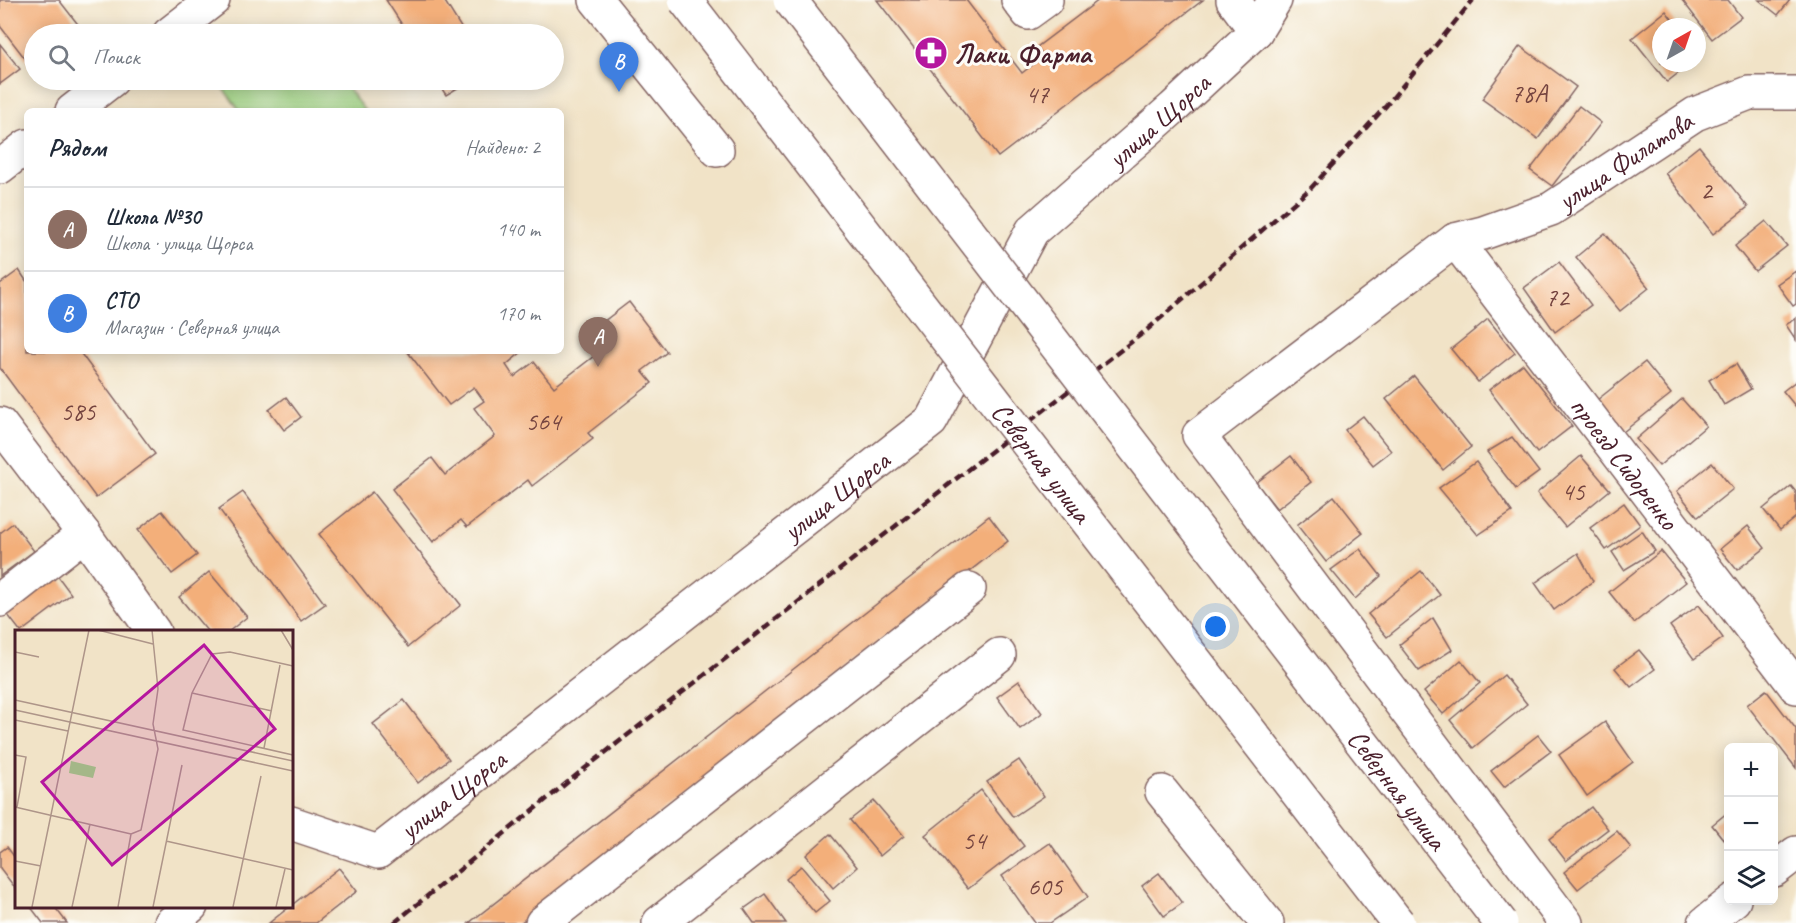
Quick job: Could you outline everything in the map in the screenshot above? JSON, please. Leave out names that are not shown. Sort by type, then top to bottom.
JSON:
[{"type":"street","points":[[182,24],[213,0]]},
{"type":"street","points":[[596,0],[717,150]]},
{"type":"street","name":"Северная улица","points":[[685,0],[1398,923]]},
{"type":"street","name":"Северная улица","points":[[790,0],[1501,923]]},
{"type":"street","points":[[1018,0],[1028,13],[1046,0]]},
{"type":"street","points":[[1233,0],[1256,31]]},
{"type":"street","name":"улица Щорса","points":[[292,823],[378,852],[931,421],[1032,231],[1164,116],[1256,31],[1275,0]]},
{"type":"street","points":[[76,108],[99,90]]},
{"type":"street","name":"улица Филатова","points":[[1455,240],[1484,233],[1551,209],[1695,114],[1749,93],[1796,93]]},
{"type":"street","points":[[0,167],[24,148]]},
{"type":"street","points":[[1455,240],[1199,435],[1566,923]]},
{"type":"street","name":"проезд Сидоренко","points":[[1455,240],[1796,687]]},
{"type":"street","points":[[0,424],[84,534],[153,630]]},
{"type":"street","points":[[0,600],[84,534]]},
{"type":"street","points":[[542,923],[969,590]]},
{"type":"street","points":[[658,923],[999,655]]},
{"type":"street","points":[[1162,792],[1267,923]]},
{"type":"street","points":[[1778,866],[1796,853]]},
{"type":"street","points":[[1706,923],[1728,905]]},
{"type":"street","points":[[171,923],[189,908]]},
{"type":"green space","points":[[224,90],[349,90],[363,108],[238,108]]},
{"type":"building","points":[[0,0],[59,0],[78,24],[24,24],[24,57],[0,26]]},
{"type":"building","points":[[386,0],[444,0],[459,24],[402,24]]},
{"type":"building","points":[[877,0],[966,0],[1022,73],[1044,56],[1037,47],[1099,0],[1203,0],[998,157]]},
{"type":"building","points":[[1682,0],[1728,0],[1741,17],[1712,39],[1706,31],[1706,18],[1696,18]]},
{"type":"building","points":[[1759,0],[1790,0],[1778,15]]},
{"type":"building","points":[[1666,11],[1671,18],[1657,18]]},
{"type":"building","points":[[1652,22],[1652,63],[1632,38]]},
{"type":"building","points":[[0,44],[20,69],[0,84]]},
{"type":"building","points":[[1520,46],[1576,87],[1538,139],[1482,99]]},
{"type":"building","points":[[1659,72],[1680,72],[1667,82]]},
{"type":"building","points":[[443,90],[454,90],[446,95]]},
{"type":"building","points":[[1579,106],[1601,123],[1552,186],[1530,170]]},
{"type":"building","points":[[1699,146],[1748,207],[1713,234],[1665,173]]},
{"type":"building","points":[[1766,221],[1787,246],[1755,271],[1735,246]]},
{"type":"building","points":[[1605,233],[1649,288],[1620,311],[1576,257]]},
{"type":"building","points":[[1559,262],[1591,305],[1555,332],[1524,288]]},
{"type":"building","points":[[19,270],[24,278],[24,354],[81,354],[155,454],[96,498],[0,368],[0,284]]},
{"type":"building","points":[[1796,271],[1796,304],[1793,306],[1777,284]]},
{"type":"building","points":[[629,302],[667,352],[642,371],[652,383],[588,433],[593,439],[532,486],[528,480],[467,527],[461,520],[433,542],[392,489],[432,458],[445,475],[495,436],[474,408],[484,401],[474,387],[449,405],[409,354],[519,354],[506,365],[514,377],[534,362],[554,387],[603,349],[590,332]]},
{"type":"building","points":[[1796,318],[1796,340],[1786,325]]},
{"type":"building","points":[[1488,319],[1515,353],[1478,382],[1451,349]]},
{"type":"building","points":[[1645,362],[1671,394],[1623,432],[1597,400]]},
{"type":"building","points":[[1523,364],[1572,426],[1537,453],[1489,390]]},
{"type":"building","points":[[1736,364],[1751,389],[1724,405],[1709,380]]},
{"type":"building","points":[[1414,376],[1471,447],[1443,470],[1386,399]]},
{"type":"building","points":[[1796,381],[1796,407],[1783,391]]},
{"type":"building","points":[[286,397],[301,417],[284,430],[269,410]]},
{"type":"building","points":[[1682,399],[1706,426],[1659,466],[1636,439]]},
{"type":"building","points":[[1363,416],[1391,451],[1373,465],[1345,430]]},
{"type":"building","points":[[1512,437],[1539,472],[1516,489],[1487,452]]},
{"type":"building","points":[[1291,456],[1311,482],[1277,509],[1256,483]]},
{"type":"building","points":[[1581,456],[1610,490],[1565,527],[1537,493]]},
{"type":"building","points":[[1476,462],[1512,512],[1478,535],[1439,488]]},
{"type":"building","points":[[1712,463],[1733,489],[1698,517],[1677,491]]},
{"type":"building","points":[[1791,486],[1796,492],[1796,517],[1780,530],[1763,509]]},
{"type":"building","points":[[243,492],[325,604],[301,621],[219,509]]},
{"type":"building","points":[[372,492],[461,605],[408,647],[319,534]]},
{"type":"building","points":[[1334,496],[1363,533],[1326,562],[1297,525]]},
{"type":"building","points":[[1624,503],[1640,525],[1606,550],[1590,528]]},
{"type":"building","points":[[162,511],[197,555],[172,574],[138,530]]},
{"type":"building","points":[[989,516],[1008,541],[520,923],[469,923]]},
{"type":"building","points":[[13,523],[34,551],[0,576],[0,533]]},
{"type":"building","points":[[1748,526],[1765,548],[1737,570],[1720,549]]},
{"type":"building","points":[[1642,531],[1655,551],[1624,570],[1612,552]]},
{"type":"building","points":[[1360,549],[1381,576],[1355,599],[1331,570]]},
{"type":"building","points":[[1661,551],[1686,582],[1634,623],[1609,592]]},
{"type":"building","points":[[1578,553],[1593,581],[1554,610],[1535,583]]},
{"type":"building","points":[[54,571],[71,594],[24,630],[19,630],[4,610]]},
{"type":"building","points":[[1421,571],[1440,595],[1387,637],[1368,614]]},
{"type":"building","points":[[209,572],[247,617],[231,630],[206,630],[179,597]]},
{"type":"building","points":[[1699,605],[1723,638],[1694,659],[1670,626]]},
{"type":"building","points":[[1433,618],[1452,650],[1419,671],[1399,645]]},
{"type":"building","points":[[1639,650],[1655,669],[1631,687],[1615,668]]},
{"type":"building","points":[[1461,660],[1480,683],[1443,714],[1424,692]]},
{"type":"building","points":[[1504,675],[1527,704],[1473,748],[1450,720]]},
{"type":"building","points":[[1019,681],[1042,713],[1020,729],[997,697]]},
{"type":"building","points":[[1766,690],[1796,729],[1796,768],[1778,743],[1747,705]]},
{"type":"building","points":[[404,700],[449,759],[418,783],[373,724]]},
{"type":"building","points":[[1605,722],[1633,762],[1587,796],[1559,755]]},
{"type":"building","points":[[1538,735],[1551,751],[1504,787],[1491,771]]},
{"type":"building","points":[[1019,760],[1044,796],[1013,817],[987,782]]},
{"type":"building","points":[[981,790],[1024,846],[968,889],[925,835]]},
{"type":"building","points":[[874,801],[904,836],[880,856],[850,820]]},
{"type":"building","points":[[1591,807],[1608,829],[1566,861],[1549,839]]},
{"type":"building","points":[[1724,815],[1724,840],[1712,825]]},
{"type":"building","points":[[1617,831],[1631,848],[1578,889],[1564,872]]},
{"type":"building","points":[[830,834],[857,867],[833,888],[806,855]]},
{"type":"building","points":[[1050,843],[1088,897],[1050,923],[1035,923],[1002,876]]},
{"type":"building","points":[[7,847],[15,858],[15,888],[0,868],[0,852]]},
{"type":"building","points":[[801,866],[830,901],[815,913],[786,879]]},
{"type":"building","points":[[339,868],[357,891],[316,923],[269,923],[288,908],[292,908],[292,905]]},
{"type":"building","points":[[1159,873],[1182,903],[1164,916],[1142,886]]},
{"type":"building","points":[[765,894],[786,923],[754,923],[744,909]]},
{"type":"building","points":[[32,908],[56,908],[67,923],[43,923]]},
{"type":"railway","points":[[394,923],[579,773],[1148,329],[1311,188],[1386,106],[1473,0]]},
{"type":"place","name":"Лаки Фарма","points":[[931,53]]},
{"type":"place","name":"СТО","points":[[619,92]]},
{"type":"place","name":"Школа №30","points":[[598,367]]}]
